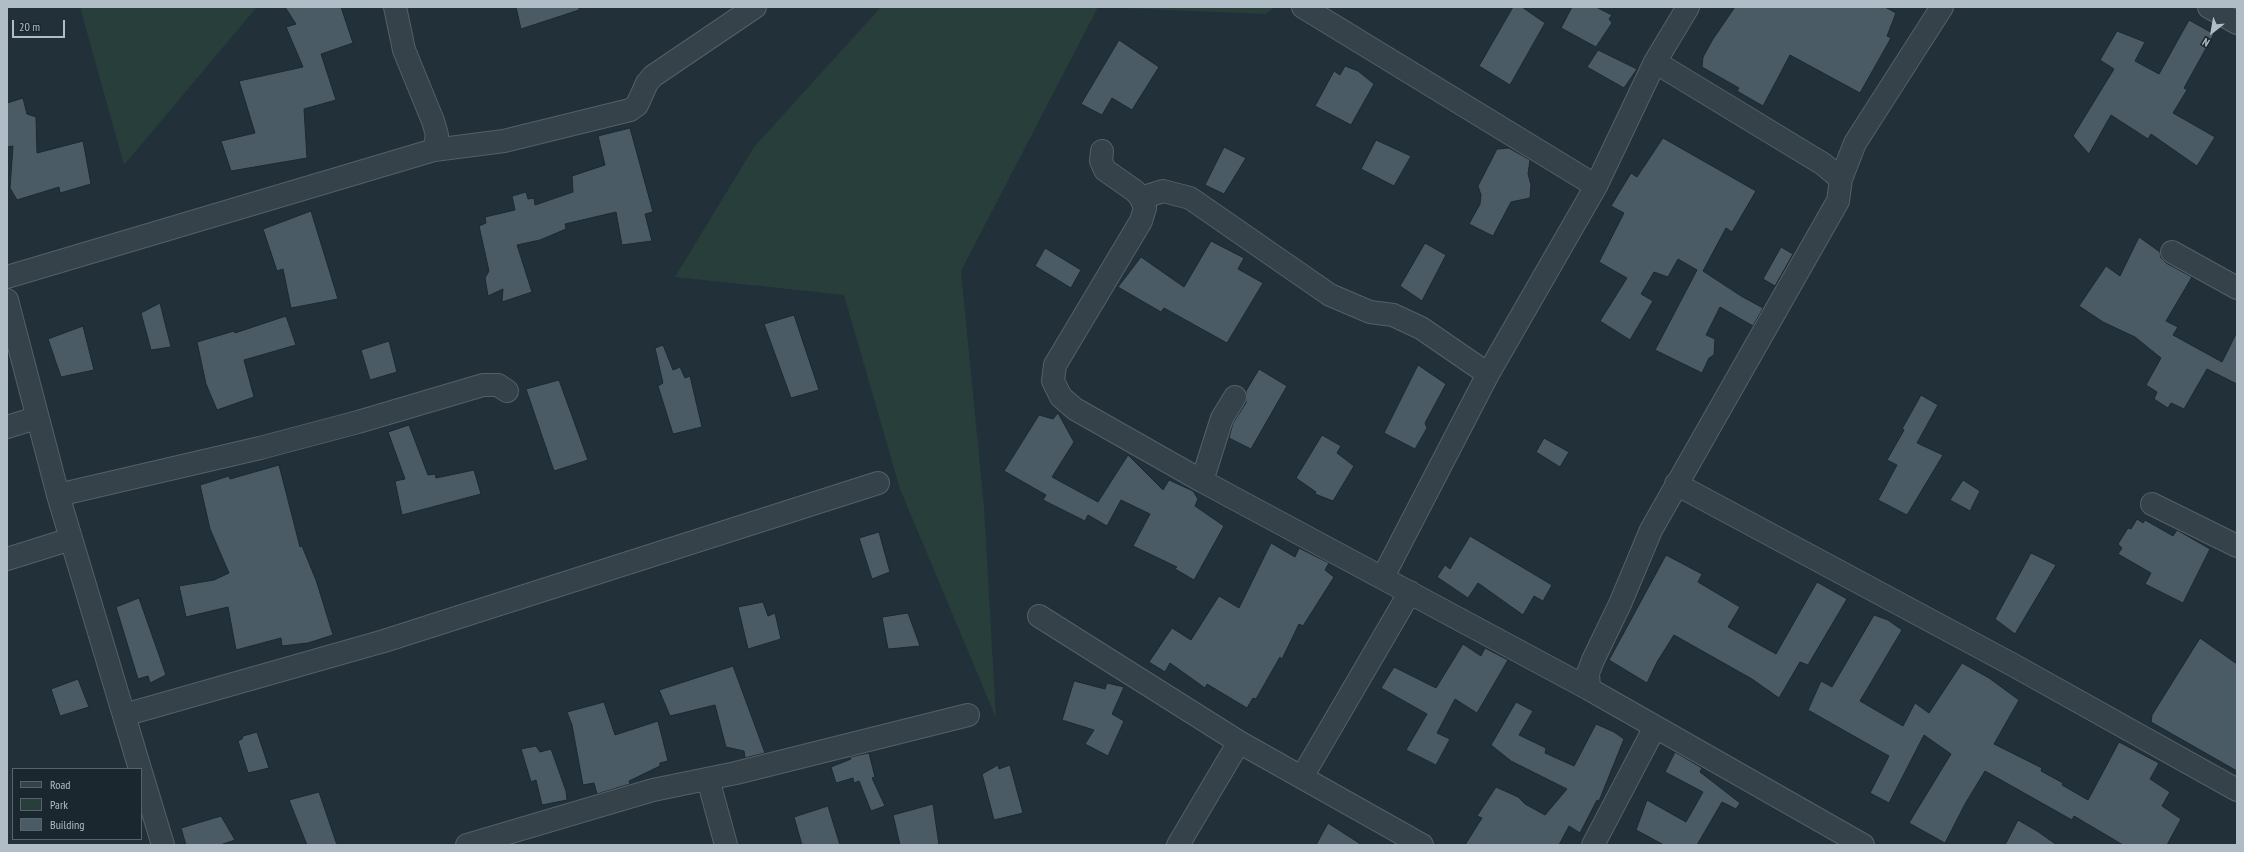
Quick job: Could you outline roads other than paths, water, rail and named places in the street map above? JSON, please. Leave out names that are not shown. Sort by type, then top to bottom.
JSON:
[{"type":"street","points":[[395,7],[404,50],[433,121],[437,135],[434,150]]},
{"type":"street","points":[[7,277],[434,150],[504,141],[630,110],[637,105],[647,83],[653,76],[755,7]]},
{"type":"street","points":[[1304,7],[1596,186]]},
{"type":"street","points":[[1383,577],[1488,374],[1596,186],[1654,62],[1688,7]]},
{"type":"street","points":[[1590,689],[1588,673],[1651,530],[1838,201],[1841,179],[1855,143],[1942,7]]},
{"type":"street","points":[[2209,7],[2237,24]]},
{"type":"street","points":[[1654,62],[1823,164],[1841,179]]},
{"type":"street","points":[[1102,150],[1101,161],[1106,170],[1136,191],[1145,208],[1140,221],[1055,365],[1053,381],[1061,397],[1075,409],[1202,482],[1383,577],[1590,689],[1863,845]]},
{"type":"street","points":[[1141,198],[1163,191],[1190,198],[1330,295],[1370,312],[1393,315],[1421,328],[1488,374]]},
{"type":"street","points":[[2172,252],[2237,288]]},
{"type":"street","points":[[7,300],[36,418],[140,768]]},
{"type":"street","points":[[58,495],[260,448],[358,422],[484,385],[498,385],[507,391]]},
{"type":"street","points":[[1202,482],[1222,418],[1235,397]]},
{"type":"street","points":[[7,426],[36,418]]},
{"type":"street","points":[[124,715],[384,641],[878,483]]},
{"type":"street","points":[[1676,484],[2015,666],[2237,790]]},
{"type":"street","points":[[2152,504],[2237,546]]},
{"type":"street","points":[[7,559],[71,539]]},
{"type":"street","points":[[1302,778],[1410,592]]},
{"type":"street","points":[[1039,616],[1239,742],[1422,845]]},
{"type":"street","points":[[466,845],[653,790],[708,779],[968,715]]},
{"type":"street","points":[[1593,845],[1655,727]]},
{"type":"street","points":[[1178,845],[1239,742]]},
{"type":"street","points":[[142,775],[163,845]]},
{"type":"street","points":[[708,779],[726,845]]}]
